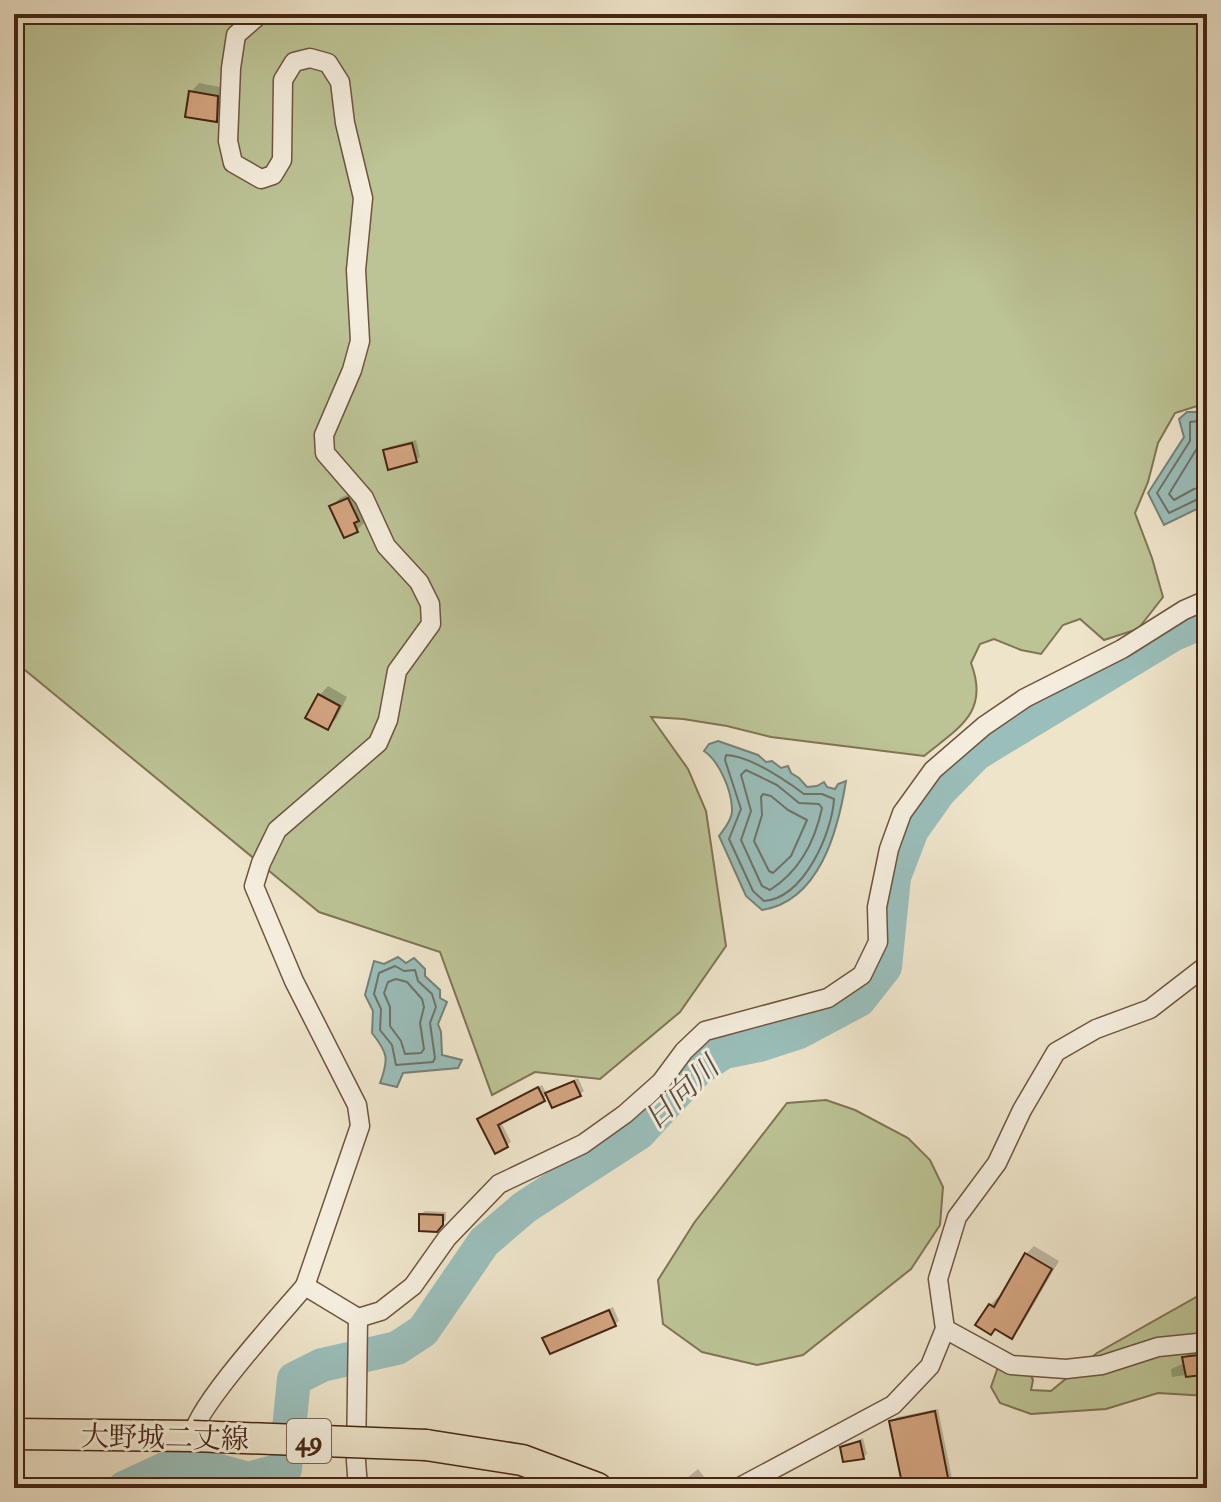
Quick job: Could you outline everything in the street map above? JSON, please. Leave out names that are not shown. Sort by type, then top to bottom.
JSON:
[{"type":"main road","name":"大野城二丈線","points":[[14,1434],[193,1436],[426,1445],[522,1460],[597,1488]]},
{"type":"street","points":[[193,1436],[193,1426],[226,1381],[305,1286],[360,1126],[357,1105],[294,981],[254,886],[277,830],[378,743],[388,720],[397,671],[431,624],[430,604],[419,582],[386,546],[364,498],[325,453],[324,435],[352,370],[360,341],[356,270],[363,198],[345,123],[340,82],[328,63],[310,58],[294,62],[283,80],[282,160],[273,175],[261,179],[233,163],[228,141],[231,68],[236,35],[260,14]]},
{"type":"street","points":[[358,1326],[413,1286],[447,1238],[499,1184],[583,1144],[625,1114],[661,1082],[684,1051],[705,1031],[828,998],[862,975],[878,942],[877,907],[889,849],[902,813],[933,770],[984,726],[1025,698],[1122,649],[1184,610],[1207,600]]},
{"type":"street","points":[[738,1488],[893,1405],[930,1366],[945,1329],[938,1279],[957,1217],[997,1163],[1022,1110],[1056,1052],[1096,1029],[1150,1009],[1207,965]]},
{"type":"street","points":[[305,1286],[358,1326]]},
{"type":"street","points":[[358,1326],[358,1488]]},
{"type":"street","points":[[945,1329],[1011,1365],[1066,1369],[1102,1365],[1158,1347],[1207,1342]]},
{"type":"green space","points":[[14,14],[1207,14],[1207,407],[1197,406],[1175,413],[1158,443],[1148,482],[1135,513],[1163,597],[1138,629],[1104,640],[1080,619],[1063,625],[1041,654],[994,639],[980,644],[971,663],[976,680],[973,707],[959,727],[924,756],[771,737],[727,726],[651,717],[688,769],[706,811],[726,946],[680,1012],[600,1079],[535,1072],[492,1095],[440,952],[319,912],[14,661]]},
{"type":"green space","points":[[826,1100],[855,1110],[908,1138],[930,1160],[943,1187],[940,1225],[911,1269],[803,1355],[757,1365],[702,1352],[663,1324],[658,1280],[694,1223],[787,1103]]},
{"type":"green space","points":[[1207,1291],[1207,1396],[1158,1393],[1106,1409],[1031,1414],[1000,1403],[991,1387],[998,1367],[1024,1361],[1033,1380],[1031,1390],[1051,1391],[1097,1353]]},
{"type":"water","points":[[1187,412],[1207,412],[1207,504],[1164,525],[1148,493],[1184,437],[1179,419]]},
{"type":"water","points":[[718,741],[758,755],[766,762],[772,761],[781,768],[788,766],[791,773],[807,787],[824,782],[827,787],[835,789],[846,781],[838,821],[823,860],[812,878],[782,904],[762,910],[746,896],[719,836],[731,815],[731,801],[719,768],[704,751],[709,744]]},
{"type":"water","points":[[398,957],[406,963],[414,958],[425,969],[425,976],[440,990],[440,998],[447,1002],[438,1024],[442,1055],[462,1060],[458,1068],[403,1073],[397,1087],[380,1083],[385,1056],[372,1033],[373,1011],[365,995],[374,961],[384,964]]},
{"type":"building","points":[[189,91],[218,96],[217,122],[185,117]]},
{"type":"building","points":[[412,443],[417,462],[388,470],[383,450]]},
{"type":"building","points":[[348,498],[359,521],[354,523],[358,532],[344,538],[329,506]]},
{"type":"building","points":[[318,694],[340,706],[328,730],[305,718]]},
{"type":"building","points":[[574,1081],[581,1096],[552,1108],[545,1093]]},
{"type":"building","points":[[538,1087],[545,1101],[498,1125],[508,1147],[495,1154],[477,1119]]},
{"type":"building","points":[[419,1214],[443,1215],[443,1225],[437,1232],[419,1231]]},
{"type":"building","points":[[1025,1253],[1052,1269],[1012,1339],[995,1329],[991,1335],[975,1325],[989,1304],[994,1307]]},
{"type":"building","points":[[609,1310],[616,1326],[550,1354],[542,1338]]},
{"type":"building","points":[[1199,1355],[1203,1375],[1186,1377],[1182,1357]]},
{"type":"building","points":[[935,1411],[950,1488],[903,1488],[889,1421]]},
{"type":"building","points":[[860,1441],[864,1459],[843,1462],[840,1447]]},
{"type":"waterway","name":"日向川","points":[[124,1488],[165,1469],[212,1469],[248,1479],[285,1469],[294,1379],[322,1365],[397,1348],[423,1331],[484,1242],[525,1207],[639,1133],[698,1069],[724,1052],[799,1032],[859,1000],[885,967],[894,877],[912,830],[939,792],[976,754],[1174,634],[1207,620]]}]
